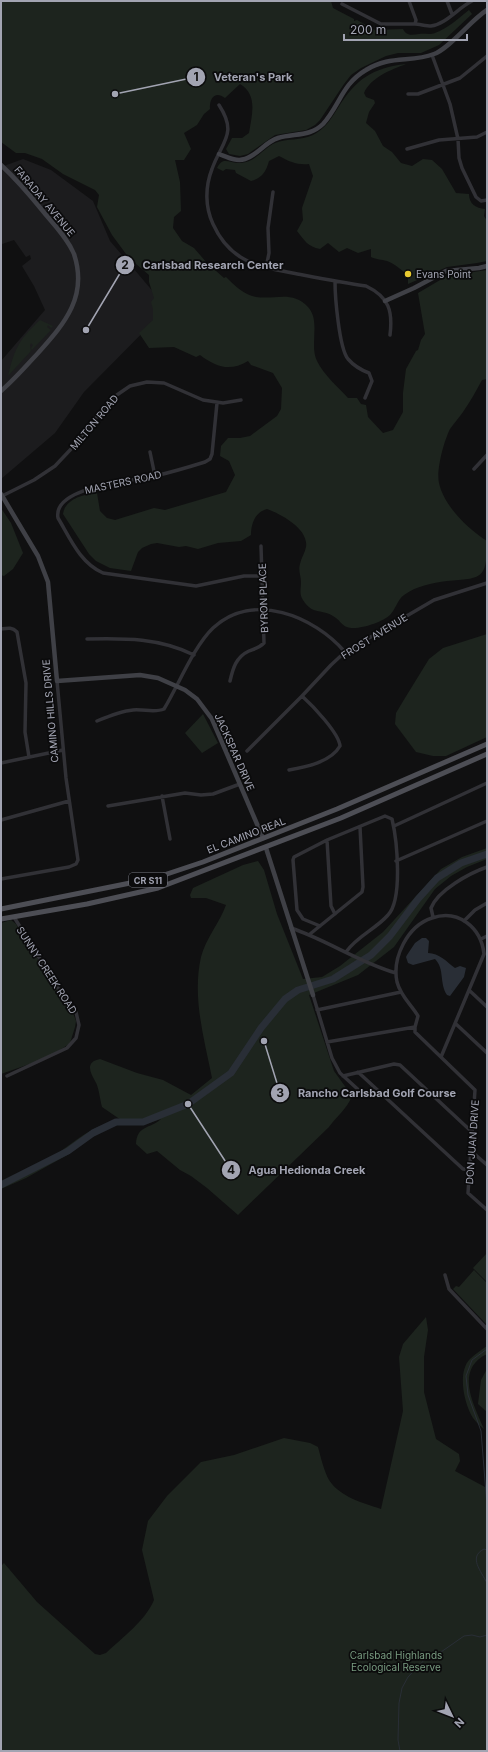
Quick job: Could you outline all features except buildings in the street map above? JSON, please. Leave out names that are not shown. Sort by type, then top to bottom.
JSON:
[{"type":"main road","name":"EL CAMINO REAL","points":[[1,910],[155,878],[262,838],[382,790],[487,744]]},
{"type":"main road","name":"EL CAMINO REAL","points":[[1,920],[88,904],[158,888],[266,848],[380,802],[487,754]]},
{"type":"street","points":[[409,1],[416,20],[415,24]]},
{"type":"street","points":[[447,1],[452,14]]},
{"type":"street","points":[[342,4],[381,24],[415,24],[431,26],[445,20],[472,1]]},
{"type":"street","points":[[219,154],[234,160],[244,160],[278,138],[302,135],[313,131],[324,122],[346,88],[362,72],[376,64],[400,59],[423,58],[432,55],[442,50],[475,17],[487,10]]},
{"type":"street","points":[[432,55],[450,104],[458,139],[459,158],[462,168],[476,197],[481,201],[487,200]]},
{"type":"street","points":[[408,94],[418,94],[460,78],[487,56]]},
{"type":"street","points":[[219,105],[226,116],[229,126],[226,140],[208,179],[206,196],[209,215],[220,238],[226,246],[243,259],[259,266],[366,286],[377,292],[385,300],[392,318],[390,335]]},
{"type":"street","points":[[407,149],[425,143],[477,137],[487,132]]},
{"type":"street","name":"FARADAY AVENUE","points":[[1,165],[21,184],[64,236],[74,255],[78,277],[74,304],[65,321],[17,376],[1,391]]},
{"type":"street","points":[[266,268],[269,253],[268,228],[273,192]]},
{"type":"street","points":[[385,300],[414,288],[446,271],[487,266]]},
{"type":"street","points":[[335,281],[344,349],[348,359],[359,369],[369,373],[372,381],[365,398]]},
{"type":"street","name":"MILTON ROAD","points":[[2,495],[34,480],[55,466],[71,449],[111,399],[130,386],[147,382],[164,383],[203,400],[217,403],[241,400]]},
{"type":"street","name":"MASTERS ROAD","points":[[217,403],[213,446],[210,459],[205,462],[155,476],[87,488],[70,497],[59,508],[57,513],[58,518],[82,558],[103,573],[196,586],[244,576],[261,576]]},
{"type":"street","points":[[150,452],[155,476]]},
{"type":"street","points":[[474,469],[487,455]]},
{"type":"street","name":"CAMINO HILLS DRIVE","points":[[1,879],[76,864],[78,860],[63,750],[49,589],[38,556],[2,495]]},
{"type":"street","name":"BYRON PLACE","points":[[230,681],[232,670],[237,660],[246,652],[264,643],[261,546]]},
{"type":"street","name":"FROST AVENUE","points":[[247,751],[345,652],[434,600],[487,583]]},
{"type":"street","points":[[97,721],[133,710],[160,711],[164,709],[200,644],[213,628],[222,622],[246,611],[262,609],[281,611],[295,616],[326,634],[345,652]]},
{"type":"street","points":[[1,629],[9,628],[17,632],[26,683],[25,732],[29,756]]},
{"type":"street","points":[[88,639],[124,638],[164,643],[194,655]]},
{"type":"street","name":"JACKSPAR DRIVE","points":[[57,681],[140,675],[158,678],[178,686],[197,699],[212,719],[262,838]]},
{"type":"street","points":[[289,770],[301,768],[325,760],[337,751],[340,746],[338,739],[317,709],[302,696]]},
{"type":"street","points":[[1,763],[63,750]]},
{"type":"street","points":[[394,826],[487,783]]},
{"type":"street","points":[[108,806],[185,793],[201,795],[213,794],[240,784]]},
{"type":"street","points":[[162,796],[170,839]]},
{"type":"street","points":[[1,820],[69,801]]},
{"type":"street","points":[[320,926],[303,919],[297,910],[293,860],[297,854],[386,816],[392,819],[394,826],[397,889],[393,907],[388,915],[351,945],[346,952]]},
{"type":"street","points":[[396,861],[487,821]]},
{"type":"street","points":[[310,934],[360,895],[363,891],[360,827]]},
{"type":"street","points":[[262,838],[332,1058],[343,1076],[363,1094]]},
{"type":"street","points":[[327,840],[331,906],[335,914]]},
{"type":"street","points":[[441,1057],[483,957],[483,944],[481,938],[471,926],[464,921],[451,916],[433,917],[431,908],[442,894],[475,871],[487,866]]},
{"type":"street","points":[[464,921],[475,910],[487,904]]},
{"type":"street","name":"SUNNY CREEK ROAD","points":[[7,1076],[67,1048],[76,1038],[79,1025],[76,1012],[49,975],[14,917]]},
{"type":"street","name":"DON JUAN DRIVE","points":[[433,917],[424,921],[407,938],[400,949],[396,960],[396,973],[401,992],[418,1016],[415,1027],[416,1032],[475,1090],[468,1193],[487,1210]]},
{"type":"street","points":[[291,928],[310,934],[372,964],[396,973]]},
{"type":"street","points":[[481,938],[487,936]]},
{"type":"street","points":[[483,957],[487,960]]},
{"type":"street","points":[[470,991],[487,1007]]},
{"type":"street","points":[[317,1010],[401,992]]},
{"type":"street","points":[[456,1024],[487,1053]]},
{"type":"street","points":[[327,1042],[415,1027]]},
{"type":"street","points":[[343,1076],[394,1064],[400,1065],[472,1132]]},
{"type":"street","points":[[358,1072],[463,1169],[469,1170]]},
{"type":"street","points":[[471,1150],[487,1165]]},
{"type":"street","points":[[445,1275],[449,1289],[487,1329]]},
{"type":"shaded area","points":[[23,159],[51,170],[93,201],[110,241],[167,308],[84,392],[55,433],[1,479],[1,361],[45,310],[34,286],[22,266],[31,259],[30,255],[26,257],[14,240],[2,244],[1,167]]},
{"type":"shaded area","points":[[422,938],[426,938],[429,941],[428,953],[436,954],[455,968],[460,966],[466,968],[464,977],[450,996],[447,995],[443,986],[440,967],[435,959],[413,965],[408,963],[406,957],[407,955],[415,943]]},
{"type":"green space","points":[[1,1],[331,1],[333,8],[354,19],[354,21],[357,20],[375,30],[403,29],[406,33],[412,35],[431,34],[440,31],[449,26],[469,10],[472,14],[439,45],[421,53],[398,53],[386,56],[361,68],[351,75],[315,125],[306,130],[275,135],[248,154],[240,156],[229,154],[226,149],[232,138],[242,138],[249,133],[252,99],[246,88],[240,84],[225,98],[218,95],[213,97],[210,109],[204,114],[197,125],[184,133],[191,149],[184,160],[175,160],[180,182],[181,211],[174,217],[173,228],[182,241],[194,248],[207,263],[243,292],[251,296],[263,298],[290,297],[302,302],[308,307],[314,319],[314,348],[317,361],[327,376],[348,398],[357,398],[361,404],[366,405],[368,417],[383,433],[393,430],[403,412],[403,393],[406,369],[418,350],[421,340],[425,334],[418,293],[447,276],[487,270],[487,379],[482,380],[466,408],[450,429],[441,456],[438,477],[442,492],[451,508],[472,530],[487,541],[486,563],[484,570],[480,574],[468,579],[424,585],[414,589],[402,597],[387,618],[363,627],[351,628],[347,627],[331,615],[311,608],[303,600],[301,594],[299,568],[306,547],[306,540],[299,528],[293,523],[267,509],[259,513],[254,519],[251,535],[241,541],[218,543],[198,549],[186,546],[179,547],[157,543],[151,544],[142,548],[138,552],[131,571],[110,568],[96,561],[89,554],[63,514],[67,505],[71,501],[81,496],[97,493],[100,511],[107,518],[115,520],[154,508],[165,510],[226,492],[235,475],[229,461],[220,456],[221,446],[228,438],[250,436],[277,416],[281,409],[282,388],[273,373],[251,365],[248,361],[235,366],[223,367],[212,363],[200,355],[196,357],[174,347],[149,348],[139,333],[153,320],[153,309],[151,302],[154,298],[149,282],[149,275],[129,258],[112,235],[97,207],[99,195],[95,190],[63,174],[42,159],[25,153],[16,153],[1,142]]},
{"type":"green space","points":[[406,64],[376,78],[367,87],[364,93],[366,97],[374,100],[375,103],[369,112],[366,123],[375,131],[383,146],[392,152],[401,163],[412,166],[423,159],[432,160],[442,169],[456,193],[469,194],[470,200],[474,205],[485,209],[484,216],[487,221],[487,261],[447,267],[408,284],[408,276],[406,274],[390,262],[371,257],[371,249],[358,253],[347,248],[339,252],[328,243],[320,249],[309,245],[297,231],[303,220],[302,208],[313,176],[309,164],[294,163],[279,156],[269,161],[261,176],[251,181],[236,173],[235,170],[226,169],[223,171],[217,168],[219,164],[224,161],[241,163],[251,160],[275,143],[284,140],[304,138],[317,133],[330,120],[351,89],[358,82],[374,72],[384,68]]},
{"type":"green space","points":[[40,320],[53,326],[51,328],[48,325],[47,327],[51,330],[32,350],[31,348],[33,345],[31,343],[30,345],[31,351],[8,376],[13,358],[22,339]]},
{"type":"green space","points":[[1,508],[11,523],[23,553],[13,569],[4,576],[1,575]]},
{"type":"green space","points":[[487,634],[487,737],[446,756],[433,756],[416,752],[395,724],[396,713],[405,698],[429,659],[443,648]]},
{"type":"green space","points":[[203,714],[218,743],[202,753],[185,733]]},
{"type":"green space","points":[[487,848],[487,859],[467,867],[451,876],[435,889],[394,947],[358,975],[309,995],[334,1071],[352,1096],[345,1109],[329,1127],[238,1215],[207,1188],[180,1170],[157,1151],[147,1154],[136,1144],[141,1130],[161,1119],[143,1125],[117,1125],[110,1127],[82,1143],[69,1154],[26,1178],[1,1189],[1,1182],[46,1161],[81,1136],[109,1123],[121,1120],[102,1107],[98,1087],[90,1071],[92,1062],[95,1060],[100,1059],[137,1073],[163,1080],[191,1095],[212,1078],[198,1002],[199,972],[203,950],[226,905],[206,898],[191,898],[190,895],[193,888],[243,865],[258,861],[264,870],[277,914],[303,979],[322,977],[340,966],[383,932],[441,869],[462,857]]},
{"type":"green space","points":[[11,920],[16,924],[72,1010],[76,1021],[69,1044],[41,1060],[1,1074],[1,923]]},
{"type":"green space","points":[[487,1253],[487,1282],[473,1268]]},
{"type":"green space","points":[[474,1270],[487,1283],[487,1325],[453,1289],[456,1286],[459,1287]]},
{"type":"green space","name":"Carlsbad Highlands Ecological Reserve","points":[[426,1317],[428,1330],[424,1357],[424,1392],[436,1439],[459,1454],[460,1461],[455,1471],[487,1488],[487,1751],[1,1751],[1,1566],[4,1563],[37,1602],[95,1654],[100,1655],[106,1653],[126,1635],[150,1608],[154,1600],[142,1550],[148,1521],[167,1496],[201,1462],[234,1455],[284,1438],[310,1443],[318,1447],[329,1480],[339,1491],[352,1499],[381,1509],[403,1411],[399,1357],[403,1344]]},
{"type":"green space","points":[[487,1346],[487,1354],[477,1361],[471,1369],[469,1378],[469,1388],[472,1399],[484,1429],[474,1419],[467,1405],[463,1388],[463,1380],[466,1365],[470,1359]]},
{"type":"green space","points":[[487,1369],[487,1412],[478,1404],[481,1380]]},
{"type":"waterway","points":[[1,1185],[68,1151],[93,1133],[116,1122],[143,1122],[188,1104],[231,1073],[261,1028],[285,999],[298,990],[333,979],[371,955],[390,936],[418,899],[437,878],[461,863],[487,854]]},
{"type":"waterway","points":[[487,1349],[472,1360],[466,1376],[468,1395],[481,1431],[487,1506]]},
{"type":"waterway","points":[[487,1550],[484,1549],[479,1552],[476,1560],[487,1583]]},
{"type":"waterway","points":[[400,1751],[398,1740],[399,1703],[402,1688],[408,1677],[430,1654],[441,1652],[464,1636],[472,1635],[480,1637],[487,1635]]},
{"type":"place","name":"Veteran's Park","points":[[115,94]]},
{"type":"place","name":"Evans Point","points":[[408,274]]},
{"type":"place","name":"Carlsbad Research Center","points":[[86,330]]},
{"type":"place","name":"Rancho Carlsbad Golf Course","points":[[264,1041]]},
{"type":"place","name":"Agua Hedionda Creek","points":[[188,1104]]}]
